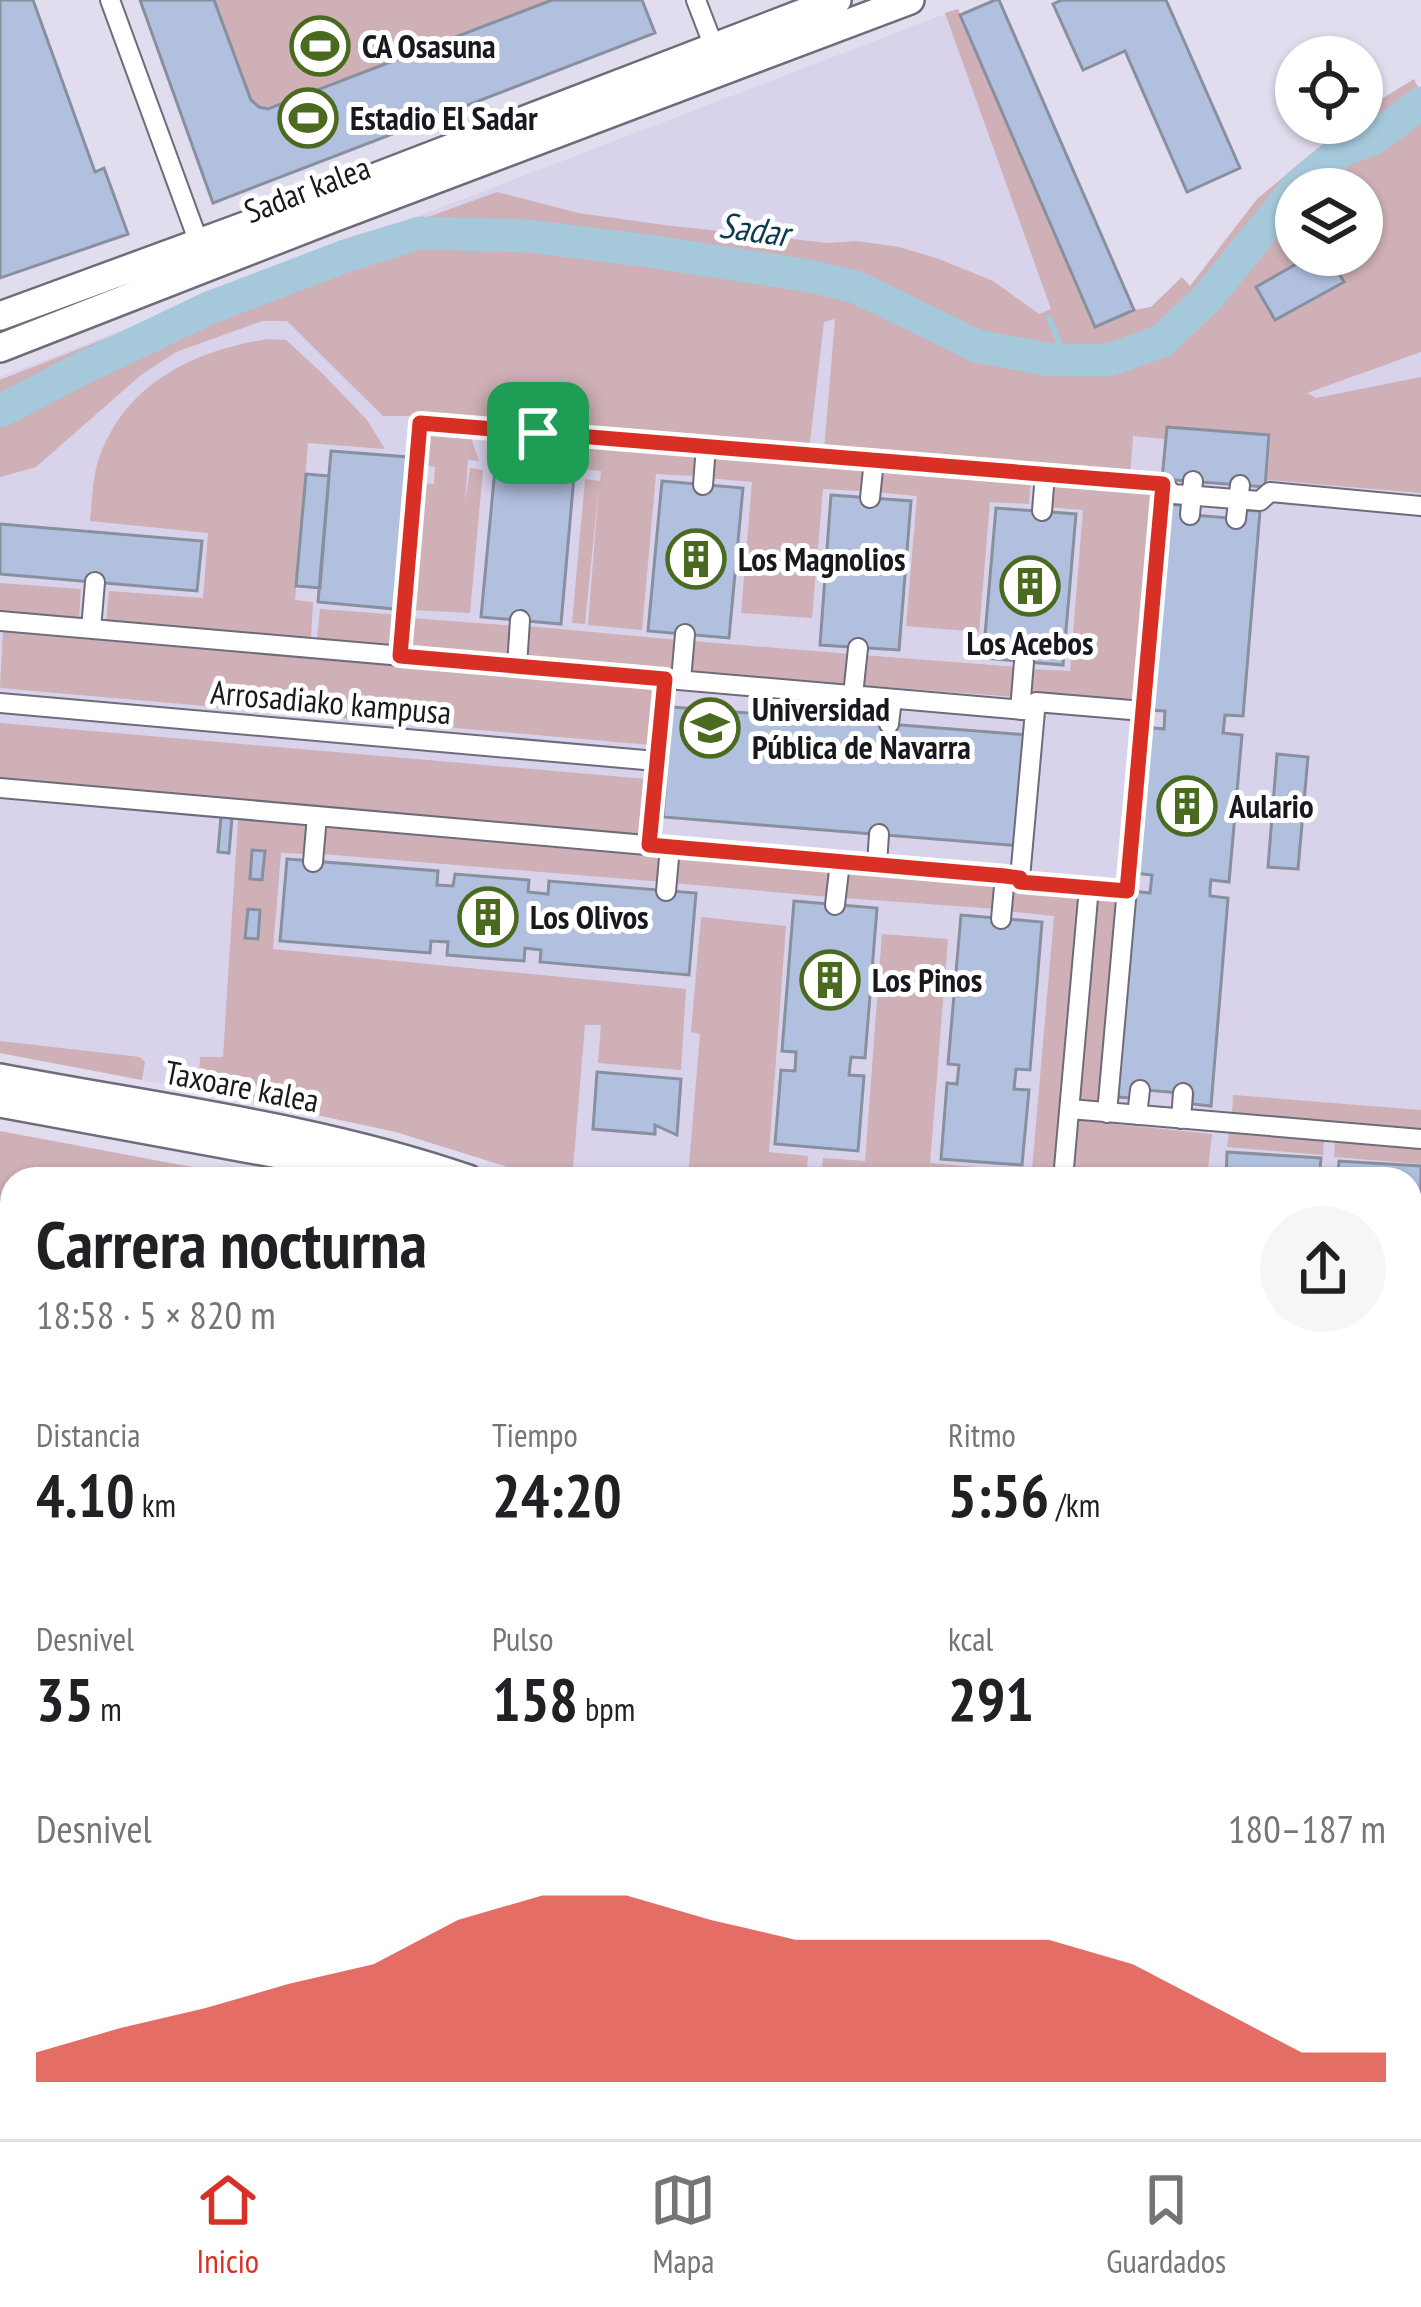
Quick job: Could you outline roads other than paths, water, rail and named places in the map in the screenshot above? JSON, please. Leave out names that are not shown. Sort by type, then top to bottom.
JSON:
[{"type":"street","points":[[110,0],[199,243]]},
{"type":"street","points":[[696,0],[714,46]]},
{"type":"street","name":"Sadar kalea","points":[[0,316],[837,0]]},
{"type":"street","name":"Sadar kalea","points":[[0,348],[910,0]]},
{"type":"street","name":"Arrosadiako kampusa","points":[[400,656],[420,423],[1163,484],[1174,494],[1191,498],[1260,501],[1270,492],[1421,506]]},
{"type":"street","points":[[535,472],[538,433]]},
{"type":"street","points":[[703,484],[706,446]]},
{"type":"street","points":[[870,498],[874,460]]},
{"type":"street","points":[[1042,511],[1046,474]]},
{"type":"street","points":[[1107,1113],[1163,484]]},
{"type":"street","points":[[91,629],[95,582]]},
{"type":"street","points":[[517,666],[520,620]]},
{"type":"street","name":"Arrosadiako kampusa","points":[[0,621],[1028,711],[1036,702],[1165,719]]},
{"type":"street","points":[[649,845],[656,761],[685,634]]},
{"type":"street","points":[[854,695],[858,648]]},
{"type":"street","points":[[1001,919],[1012,877],[1028,711],[1024,662]]},
{"type":"street","points":[[889,724],[892,699]]},
{"type":"street","name":"Arrosadiako kampusa","points":[[0,703],[656,761]]},
{"type":"street","points":[[0,788],[1012,877],[1020,882],[1090,887],[1151,883]]},
{"type":"street","points":[[313,862],[317,816]]},
{"type":"street","points":[[877,865],[879,834]]},
{"type":"street","points":[[666,891],[670,847]]},
{"type":"street","points":[[835,904],[840,862]]},
{"type":"street","points":[[1064,1167],[1090,887]]},
{"type":"street","name":"Taxoare kalea","points":[[0,1078],[284,1130],[427,1167]]},
{"type":"street","points":[[1137,1115],[1139,1090]]},
{"type":"street","points":[[1180,1119],[1183,1093]]},
{"type":"street","name":"Taxoare kalea","points":[[0,1103],[332,1167]]},
{"type":"street","points":[[1070,1109],[1421,1138]]},
{"type":"waterway","name":"Sadar","points":[[0,411],[209,308],[420,233],[528,236],[810,276],[856,287],[977,346],[1051,360],[1109,360],[1162,341],[1208,297],[1299,185],[1344,149],[1373,139],[1421,103]]},
{"type":"waterway","points":[[1049,318],[1066,360]]},
{"type":"place","name":"CA Osasuna","points":[[320,46]]},
{"type":"place","name":"Estadio El Sadar","points":[[308,118]]},
{"type":"place","name":"Los Magnolios","points":[[696,559]]},
{"type":"place","name":"Los Acebos","points":[[1030,586]]},
{"type":"place","name":"Universidad Pública de Navarra","points":[[710,728]]},
{"type":"place","name":"Aulario","points":[[1187,806]]},
{"type":"place","name":"Los Olivos","points":[[488,917]]},
{"type":"place","name":"Los Pinos","points":[[830,980]]}]
